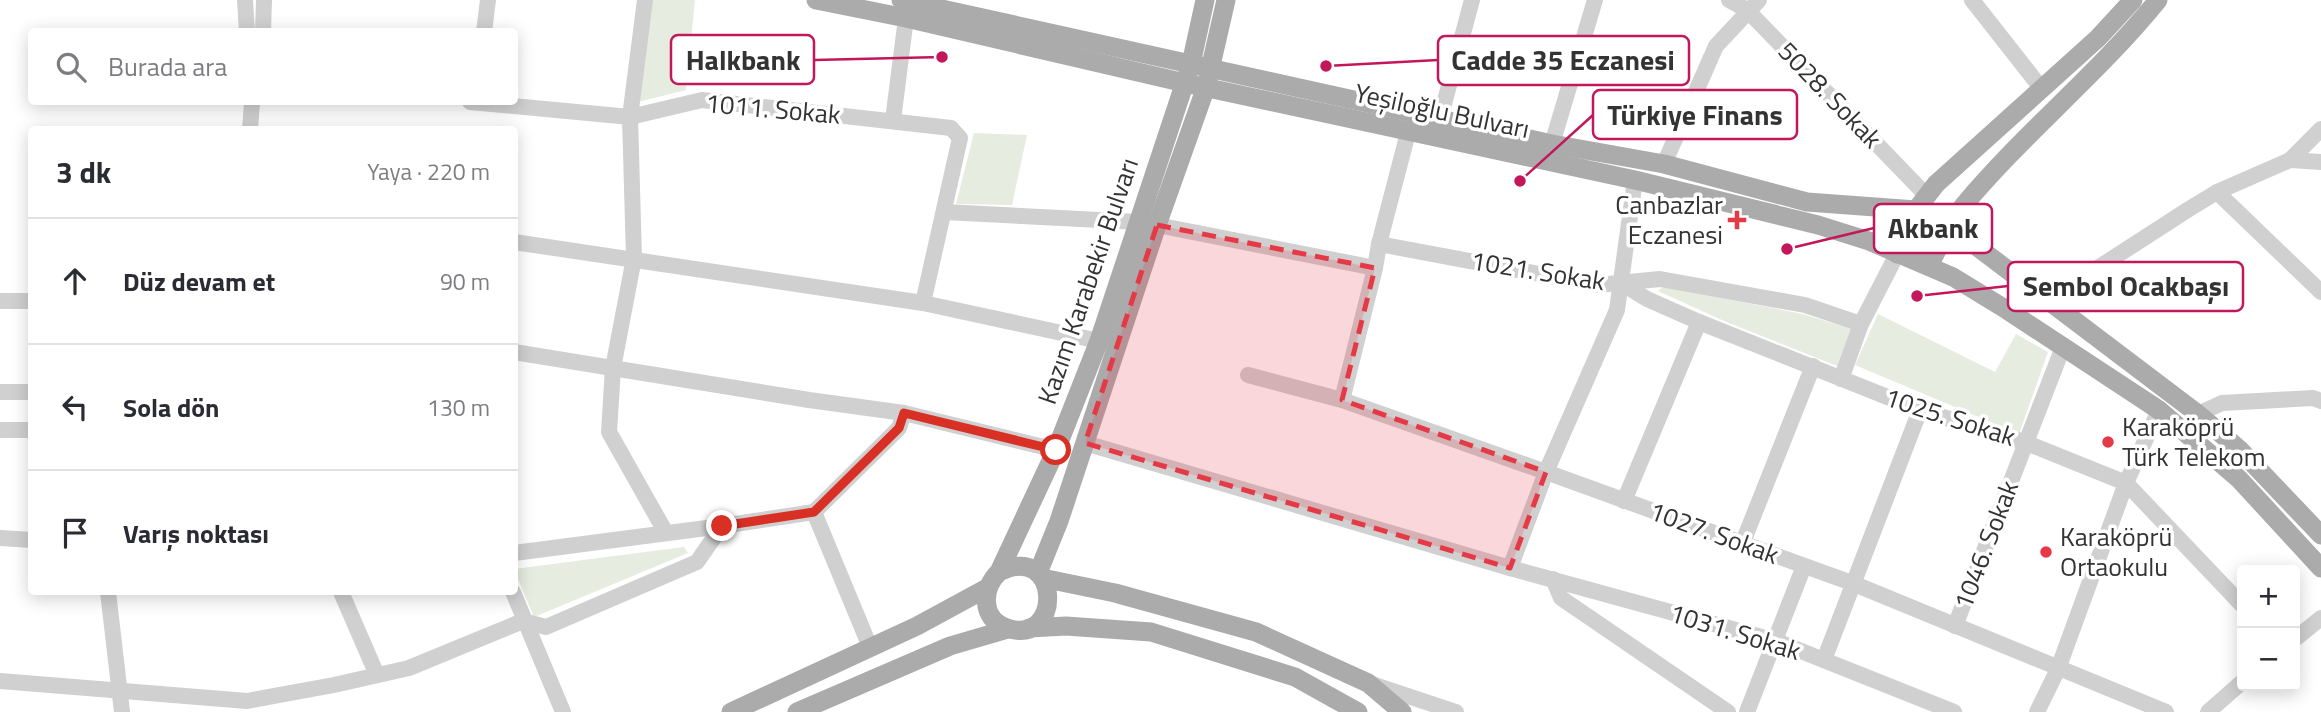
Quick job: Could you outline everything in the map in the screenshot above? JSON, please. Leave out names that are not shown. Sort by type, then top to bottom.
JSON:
[{"type":"main road","name":"Yeşiloğlu Bulvarı","points":[[816,0],[905,5],[1201,65],[1552,144],[1664,164],[1807,202],[1922,203],[2198,414],[2241,450],[2321,535]]},
{"type":"main road","name":"Kazım Karabekir Bulvarı","points":[[999,572],[1056,450],[1206,87],[1201,65],[1205,0]]},
{"type":"main road","name":"Kazım Karabekir Bulvarı","points":[[1040,576],[1084,443],[1148,224],[1185,83],[1201,65],[1226,0]]},
{"type":"main road","points":[[1897,254],[1922,203],[1936,184],[2098,38],[2133,0]]},
{"type":"main road","points":[[2122,43],[2158,0]]},
{"type":"main road","points":[[1929,265],[1962,207],[2029,135],[2122,43],[2171,0]]},
{"type":"main road","name":"Yeşiloğlu Bulvarı","points":[[905,5],[1185,83],[1409,129],[1635,180],[1818,225],[1870,241],[1953,277],[2159,410],[2239,479],[2321,568]]},
{"type":"main road","points":[[731,712],[918,625],[987,588],[999,572],[1018,566],[1040,576],[1115,593],[1256,632],[1368,683],[1402,712]]},
{"type":"main road","points":[[1029,628],[1038,622],[1049,603],[1049,592],[1040,576]]},
{"type":"main road","points":[[987,588],[985,598],[991,617],[1008,629]]},
{"type":"main road","points":[[797,712],[950,646],[1008,629],[1066,626],[1151,632],[1295,677],[1358,712]]},
{"type":"street","points":[[245,0],[247,28]]},
{"type":"street","points":[[263,28],[264,0]]},
{"type":"street","points":[[484,28],[488,0]]},
{"type":"street","points":[[645,0],[630,117],[634,258],[613,369],[609,432],[666,533]]},
{"type":"street","points":[[1440,120],[1472,0]]},
{"type":"street","points":[[1552,144],[1595,0]]},
{"type":"street","name":"5028. Sokak","points":[[1729,0],[1753,5],[1922,203]]},
{"type":"street","points":[[1972,0],[2041,88]]},
{"type":"street","points":[[893,120],[905,5]]},
{"type":"street","points":[[1664,164],[1716,46],[1753,5]]},
{"type":"street","name":"1011. Sokak","points":[[504,105],[630,117],[702,100],[951,128],[960,138],[944,212]]},
{"type":"street","points":[[250,126],[252,105]]},
{"type":"street","points":[[1342,400],[1409,129]]},
{"type":"street","points":[[2055,306],[2090,273],[2217,192],[2290,160],[2321,129]]},
{"type":"street","points":[[2290,160],[2321,162]]},
{"type":"street","points":[[1510,568],[1546,472],[1617,310],[1635,180]]},
{"type":"street","points":[[2217,192],[2321,292]]},
{"type":"street","points":[[923,303],[944,212],[1148,224],[1375,268]]},
{"type":"street","points":[[518,243],[923,303],[1099,341]]},
{"type":"street","name":"1021. Sokak","points":[[1379,244],[1598,285],[1660,279],[1805,305],[1861,324]]},
{"type":"street","points":[[1841,379],[1861,324],[1897,254]]},
{"type":"street","name":"1025. Sokak","points":[[1621,283],[1647,299],[1699,322],[1841,379],[1920,410],[2024,442],[2126,484],[2237,601]]},
{"type":"street","points":[[0,301],[28,301]]},
{"type":"street","points":[[1624,500],[1699,322]]},
{"type":"street","name":"1046. Sokak","points":[[1955,626],[2063,347]]},
{"type":"street","points":[[518,353],[904,413],[1056,450]]},
{"type":"street","points":[[1743,542],[1813,366]]},
{"type":"street","name":"1027. Sokak","points":[[1248,375],[1342,400],[1743,542],[1852,583],[2166,712]]},
{"type":"street","points":[[0,392],[28,391]]},
{"type":"street","points":[[2198,414],[2222,402],[2313,398],[2321,401]]},
{"type":"street","points":[[1824,660],[1920,410]]},
{"type":"street","points":[[2036,712],[2058,668],[2126,484],[2159,410]]},
{"type":"street","points":[[518,552],[814,512],[899,428],[904,413]]},
{"type":"street","points":[[0,430],[28,430]]},
{"type":"street","name":"1031. Sokak","points":[[1084,443],[1510,568],[1776,641],[1954,712]]},
{"type":"street","points":[[814,512],[870,647]]},
{"type":"street","points":[[0,681],[247,701],[377,676],[409,668],[523,621],[546,627],[697,562],[722,526]]},
{"type":"street","points":[[0,538],[28,540]]},
{"type":"street","points":[[1747,712],[1804,566]]},
{"type":"street","points":[[1553,579],[1561,598],[1728,712]]},
{"type":"street","points":[[108,595],[122,712]]},
{"type":"street","points":[[342,595],[377,676]]},
{"type":"street","points":[[514,595],[563,712]]},
{"type":"street","points":[[2300,635],[2321,618]]},
{"type":"street","points":[[1368,683],[1456,712]]},
{"type":"street","points":[[2208,712],[2237,686]]},
{"type":"highlighted area","points":[[1157,225],[1375,268],[1342,400],[1546,472],[1510,568],[1085,443]]},
{"type":"shaded area","points":[[652,0],[695,0],[686,90],[638,102]]},
{"type":"shaded area","points":[[974,133],[1027,135],[1012,205],[956,204]]},
{"type":"shaded area","points":[[1663,287],[1803,314],[1851,329],[1837,366],[1724,321],[1658,291]]},
{"type":"shaded area","points":[[1878,314],[1995,372],[2016,334],[2048,352],[2019,434],[1855,365]]},
{"type":"shaded area","points":[[684,547],[688,553],[534,617],[518,579],[518,568]]},
{"type":"place","name":"Halkbank","points":[[942,57]]},
{"type":"place","name":"Cadde 35 Eczanesi","points":[[1326,66]]},
{"type":"place","name":"Türkiye Finans","points":[[1520,181]]},
{"type":"place","name":"Canbazlar Eczanesi","points":[[1737,220]]},
{"type":"place","name":"Akbank","points":[[1787,249]]},
{"type":"place","name":"Sembol Ocakbaşı","points":[[1917,296]]},
{"type":"place","name":"Karaköprü Türk Telekom","points":[[2108,442]]},
{"type":"place","name":"Karaköprü Ortaokulu","points":[[2046,552]]},
{"type":"route","points":[[722,526],[814,512],[899,428],[904,413],[1056,450]]}]
